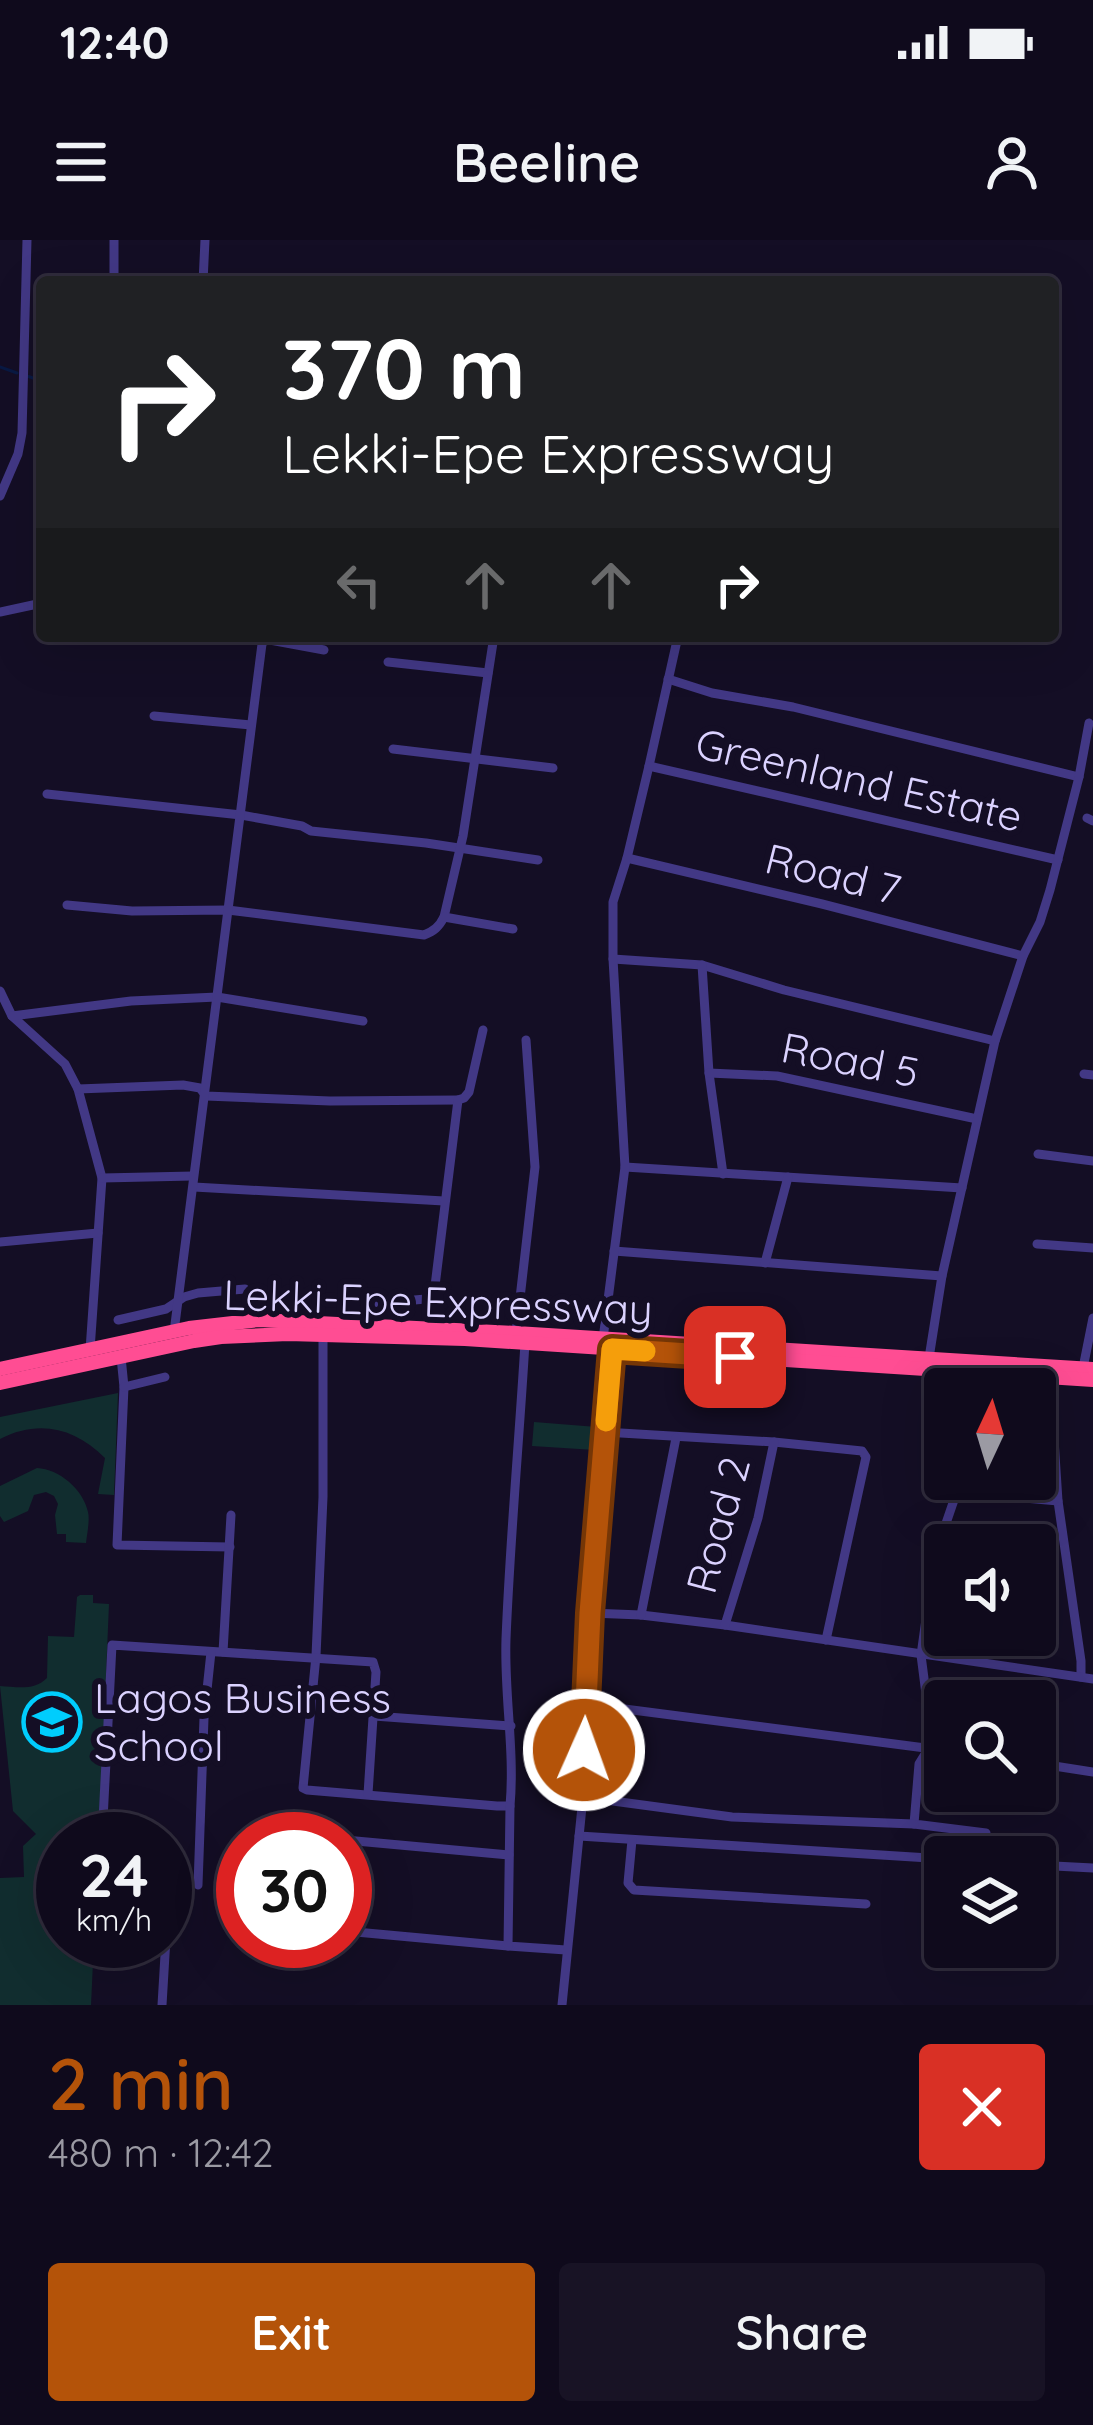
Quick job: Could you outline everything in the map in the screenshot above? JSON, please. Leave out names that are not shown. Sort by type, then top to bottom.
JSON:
[{"type":"highway","name":"Lekki-Epe Expressway","points":[[1,1369],[174,1332],[259,1321],[711,1350],[929,1358],[1090,1372]]},
{"type":"highway","name":"Lekki-Epe Expressway","points":[[1,1369],[121,1357],[221,1337],[520,1338]]},
{"type":"highway","name":"Lekki-Epe Expressway","points":[[711,1350],[925,1368]]},
{"type":"highway","name":"Lekki-Epe Expressway","points":[[1056,1377],[1090,1372]]},
{"type":"street","points":[[0,496],[22,434],[27,240]]},
{"type":"street","points":[[114,240],[114,276]]},
{"type":"street","points":[[203,276],[205,240]]},
{"type":"street","points":[[0,611],[36,604]]},
{"type":"street","points":[[174,1332],[263,642]]},
{"type":"street","points":[[276,642],[324,650]]},
{"type":"street","points":[[67,905],[132,911],[228,910],[424,935],[442,922],[460,847],[493,642]]},
{"type":"street","points":[[649,766],[677,642]]},
{"type":"street","points":[[388,662],[488,673]]},
{"type":"street","points":[[668,680],[1079,777]]},
{"type":"street","points":[[154,716],[251,725]]},
{"type":"street","points":[[929,1358],[942,1276],[995,1041],[1023,956],[1040,922],[1089,723]]},
{"type":"street","points":[[393,748],[554,768]]},
{"type":"street","name":"Greenland Estate","points":[[562,2005],[583,1797],[614,1251],[626,1167],[613,902],[649,766],[1058,860]]},
{"type":"street","points":[[47,794],[241,815],[310,831],[538,860]]},
{"type":"street","name":"Road 7","points":[[627,858],[1023,956]]},
{"type":"street","points":[[442,922],[513,928]]},
{"type":"street","points":[[613,959],[702,964],[784,991],[995,1041]]},
{"type":"street","points":[[702,964],[709,1072],[723,1174]]},
{"type":"street","points":[[0,991],[12,1016],[56,1053],[77,1089],[101,1178],[90,1350]]},
{"type":"street","points":[[12,1016],[131,1001],[217,997],[363,1021]]},
{"type":"street","points":[[206,1096],[331,1102],[458,1100],[469,1092],[483,1030]]},
{"type":"street","points":[[508,1946],[511,1726],[506,1644],[520,1338],[535,1167],[526,1040]]},
{"type":"street","name":"Road 5","points":[[709,1072],[777,1076],[977,1120]]},
{"type":"street","points":[[77,1089],[193,1085],[206,1096]]},
{"type":"street","points":[[358,1324],[368,1304],[420,1300],[434,1294],[458,1100]]},
{"type":"street","points":[[1038,1154],[1093,1161]]},
{"type":"street","points":[[626,1167],[962,1188]]},
{"type":"street","points":[[765,1263],[788,1177]]},
{"type":"street","points":[[101,1178],[444,1201]]},
{"type":"street","points":[[0,1242],[98,1233]]},
{"type":"street","points":[[1037,1244],[1093,1248]]},
{"type":"street","points":[[614,1251],[942,1276]]},
{"type":"street","points":[[118,1319],[166,1309],[210,1291],[245,1289]]},
{"type":"street","points":[[1090,1372],[1093,1318]]},
{"type":"street","points":[[323,1334],[316,1656],[303,1787],[510,1805]]},
{"type":"street","points":[[121,1357],[124,1387],[117,1545],[230,1547]]},
{"type":"street","points":[[124,1387],[164,1377]]},
{"type":"street","points":[[604,1432],[860,1450],[866,1457],[826,1640]]},
{"type":"street","points":[[641,1615],[676,1438]]},
{"type":"street","name":"Road 2","points":[[725,1625],[758,1518],[774,1442]]},
{"type":"street","points":[[590,1613],[725,1625],[1087,1678],[1056,1470]]},
{"type":"street","points":[[925,1680],[921,1655],[932,1576],[955,1497],[966,1493],[1058,1501]]},
{"type":"street","points":[[198,1885],[204,1718],[217,1652],[231,1515]]},
{"type":"street","points":[[103,1812],[112,1645],[373,1662],[368,1794]]},
{"type":"street","points":[[586,1703],[924,1747]]},
{"type":"street","points":[[374,1716],[511,1726]]},
{"type":"street","points":[[914,1824],[924,1760]]},
{"type":"street","points":[[1056,1766],[1093,1772]]},
{"type":"street","points":[[583,1797],[732,1816],[914,1824],[986,1833]]},
{"type":"street","points":[[579,1836],[924,1858]]},
{"type":"street","points":[[632,1840],[628,1883],[634,1890],[866,1904]]},
{"type":"street","points":[[372,1842],[509,1855]]},
{"type":"street","points":[[1056,1866],[1093,1868]]},
{"type":"street","points":[[372,1933],[566,1950]]},
{"type":"street","points":[[162,2005],[164,1968]]},
{"type":"green space","points":[[118,1393],[114,1495],[98,1494],[105,1458],[69,1434],[42,1428],[0,1439],[0,1417]]},
{"type":"green space","points":[[534,1422],[597,1427],[595,1450],[532,1446]]},
{"type":"green space","points":[[37,1468],[61,1476],[81,1496],[89,1515],[86,1543],[66,1542],[66,1534],[57,1534],[58,1504],[46,1492],[34,1495],[28,1511],[4,1522],[0,1516],[0,1486]]},
{"type":"green space","points":[[93,1595],[93,1603],[109,1604],[100,1812],[36,1812],[36,1834],[13,1811],[0,1686],[31,1687],[47,1678],[48,1636],[74,1637],[77,1597]]},
{"type":"green space","points":[[36,1834],[36,1968],[93,1968],[91,2005],[0,2005],[0,1878],[24,1877],[23,1846]]},
{"type":"waterway","points":[[0,367],[17,373]]},
{"type":"waterway","points":[[27,376],[36,379]]},
{"type":"slow traffic","points":[[606,1421],[612,1349],[645,1351]]},
{"type":"place","name":"Lagos Business School","points":[[52,1722]]},
{"type":"route","points":[[584,1750],[612,1349],[735,1357]]}]
